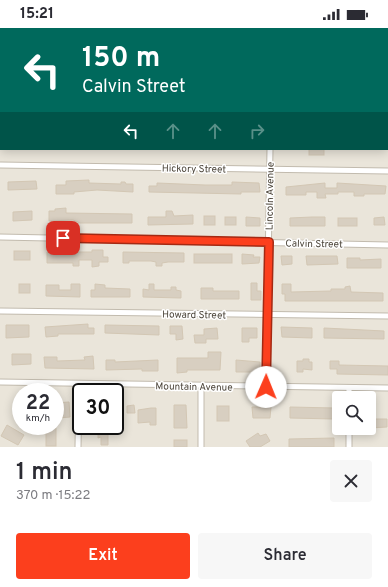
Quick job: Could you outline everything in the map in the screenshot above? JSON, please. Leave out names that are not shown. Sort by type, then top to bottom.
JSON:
[{"type":"street","name":"Lincoln Avenue","points":[[266,387],[270,150]]},
{"type":"street","name":"Hickory Street","points":[[0,165],[388,171]]},
{"type":"street","name":"Calvin Street","points":[[0,237],[388,245]]},
{"type":"street","name":"Howard Street","points":[[0,311],[388,316]]},
{"type":"street","name":"Mountain Avenue","points":[[0,382],[72,384]]},
{"type":"street","name":"Mountain Avenue","points":[[124,385],[388,388]]},
{"type":"street","points":[[201,386],[201,447]]},
{"type":"street","points":[[78,435],[78,447]]},
{"type":"street","points":[[349,435],[349,447]]},
{"type":"shaded area","points":[[0,150],[388,150],[388,447],[0,447]]},
{"type":"building","points":[[309,150],[324,150],[324,155],[309,155]]},
{"type":"building","points":[[89,180],[89,183],[121,184],[121,182],[125,182],[126,184],[133,184],[133,192],[97,190],[74,192],[74,194],[56,194],[56,185],[66,185],[66,181]]},
{"type":"building","points":[[36,181],[37,189],[8,190],[8,182]]},
{"type":"building","points":[[232,182],[259,183],[260,192],[241,192],[241,194],[149,192],[149,186],[157,186],[157,183],[232,185]]},
{"type":"building","points":[[325,183],[325,188],[337,188],[337,183],[386,186],[385,194],[364,194],[364,196],[354,196],[354,192],[325,194],[326,198],[317,198],[317,192],[306,192],[306,195],[286,195],[286,187]]},
{"type":"building","points":[[66,208],[66,213],[132,214],[132,223],[80,223],[73,220],[49,221],[49,211]]},
{"type":"building","points":[[32,211],[32,220],[13,221],[13,212]]},
{"type":"building","points":[[166,211],[172,211],[174,216],[193,215],[193,224],[148,225],[148,217],[166,217]]},
{"type":"building","points":[[204,216],[215,216],[215,225],[204,225]]},
{"type":"building","points":[[225,217],[236,217],[236,225],[225,225]]},
{"type":"building","points":[[246,217],[260,218],[260,226],[246,226]]},
{"type":"building","points":[[325,217],[325,226],[290,226],[290,218]]},
{"type":"building","points":[[384,217],[385,225],[374,225],[374,218]]},
{"type":"building","points":[[338,218],[357,218],[357,226],[338,226]]},
{"type":"building","points":[[92,250],[103,250],[103,257],[108,257],[108,262],[99,262],[99,266],[92,267],[92,260],[79,260],[79,266],[73,266],[73,263],[47,263],[47,252],[92,252]]},
{"type":"building","points":[[14,251],[30,251],[30,260],[14,260]]},
{"type":"building","points":[[123,252],[184,253],[184,262],[162,263],[162,266],[156,266],[156,262],[151,261],[129,261],[129,263],[123,263]]},
{"type":"building","points":[[194,254],[232,254],[232,263],[194,263]]},
{"type":"building","points":[[242,254],[260,257],[259,263],[242,264]]},
{"type":"building","points":[[281,256],[292,256],[292,264],[282,265]]},
{"type":"building","points":[[306,256],[337,256],[338,264],[307,265]]},
{"type":"building","points":[[347,258],[360,258],[360,260],[381,259],[381,268],[347,268]]},
{"type":"building","points":[[251,283],[257,283],[257,291],[261,291],[261,300],[251,300]]},
{"type":"building","points":[[19,284],[30,284],[30,293],[19,293]]},
{"type":"building","points":[[71,284],[80,284],[80,297],[46,296],[46,285],[59,285],[59,290],[71,290]]},
{"type":"building","points":[[95,284],[105,285],[105,288],[130,289],[130,297],[91,297],[91,290],[95,290]]},
{"type":"building","points":[[149,284],[154,284],[154,290],[171,290],[171,287],[176,287],[176,290],[181,291],[181,298],[143,297],[143,289],[149,290]]},
{"type":"building","points":[[282,284],[291,284],[291,292],[331,291],[331,289],[345,289],[345,287],[350,286],[351,292],[383,293],[383,301],[285,301],[285,294],[282,294]]},
{"type":"building","points":[[201,288],[213,288],[213,291],[239,291],[239,299],[201,299]]},
{"type":"building","points":[[88,324],[88,328],[94,328],[94,334],[58,334],[58,336],[46,337],[45,327]]},
{"type":"building","points":[[6,325],[29,325],[29,337],[6,338]]},
{"type":"building","points":[[105,325],[159,326],[159,335],[105,333]]},
{"type":"building","points":[[170,326],[182,326],[183,339],[176,340],[176,334],[170,334]]},
{"type":"building","points":[[281,327],[312,328],[312,338],[282,337]]},
{"type":"building","points":[[217,328],[218,339],[206,339],[206,343],[195,343],[194,335],[204,335],[204,329]]},
{"type":"building","points":[[242,328],[257,328],[257,338],[249,338],[249,342],[242,342]]},
{"type":"building","points":[[324,328],[384,331],[384,339],[324,338]]},
{"type":"building","points":[[208,352],[221,352],[220,370],[187,370],[187,372],[177,373],[177,358],[208,358]]},
{"type":"building","points":[[12,354],[31,354],[31,364],[12,365]]},
{"type":"building","points":[[93,356],[94,369],[45,368],[44,357],[57,357],[57,361],[85,360],[84,357]]},
{"type":"building","points":[[303,359],[309,359],[309,362],[312,362],[312,370],[303,369],[303,372],[297,372],[297,361],[303,361]]},
{"type":"building","points":[[106,360],[115,360],[115,362],[158,360],[158,371],[142,371],[142,369],[106,370]]},
{"type":"building","points":[[236,360],[260,362],[260,372],[236,372]]},
{"type":"building","points":[[330,361],[339,361],[339,365],[388,366],[388,375],[337,374],[337,369],[330,369]]},
{"type":"building","points":[[64,402],[69,402],[70,417],[64,418]]},
{"type":"building","points":[[134,405],[135,413],[127,413],[127,406]]},
{"type":"building","points":[[174,405],[186,405],[187,428],[174,428]]},
{"type":"building","points":[[217,406],[229,406],[229,421],[217,421]]},
{"type":"building","points":[[252,407],[271,407],[270,418],[253,418]]},
{"type":"building","points":[[290,407],[332,408],[332,419],[290,418]]},
{"type":"building","points":[[156,408],[156,425],[150,425],[150,422],[138,423],[138,410]]},
{"type":"building","points":[[376,419],[387,419],[387,427],[376,428]]},
{"type":"building","points":[[7,425],[12,428],[12,435],[24,435],[18,445],[1,436]]},
{"type":"building","points":[[258,433],[260,436],[266,434],[270,441],[260,447],[250,447],[246,441]]},
{"type":"building","points":[[46,435],[56,435],[56,446],[46,446]]},
{"type":"building","points":[[98,435],[108,435],[108,445],[101,445],[101,437],[98,438]]},
{"type":"building","points":[[334,438],[334,447],[289,447],[289,439]]},
{"type":"building","points":[[174,440],[187,440],[187,447],[174,447]]},
{"type":"route","points":[[63,238],[269,242],[266,387]]}]
